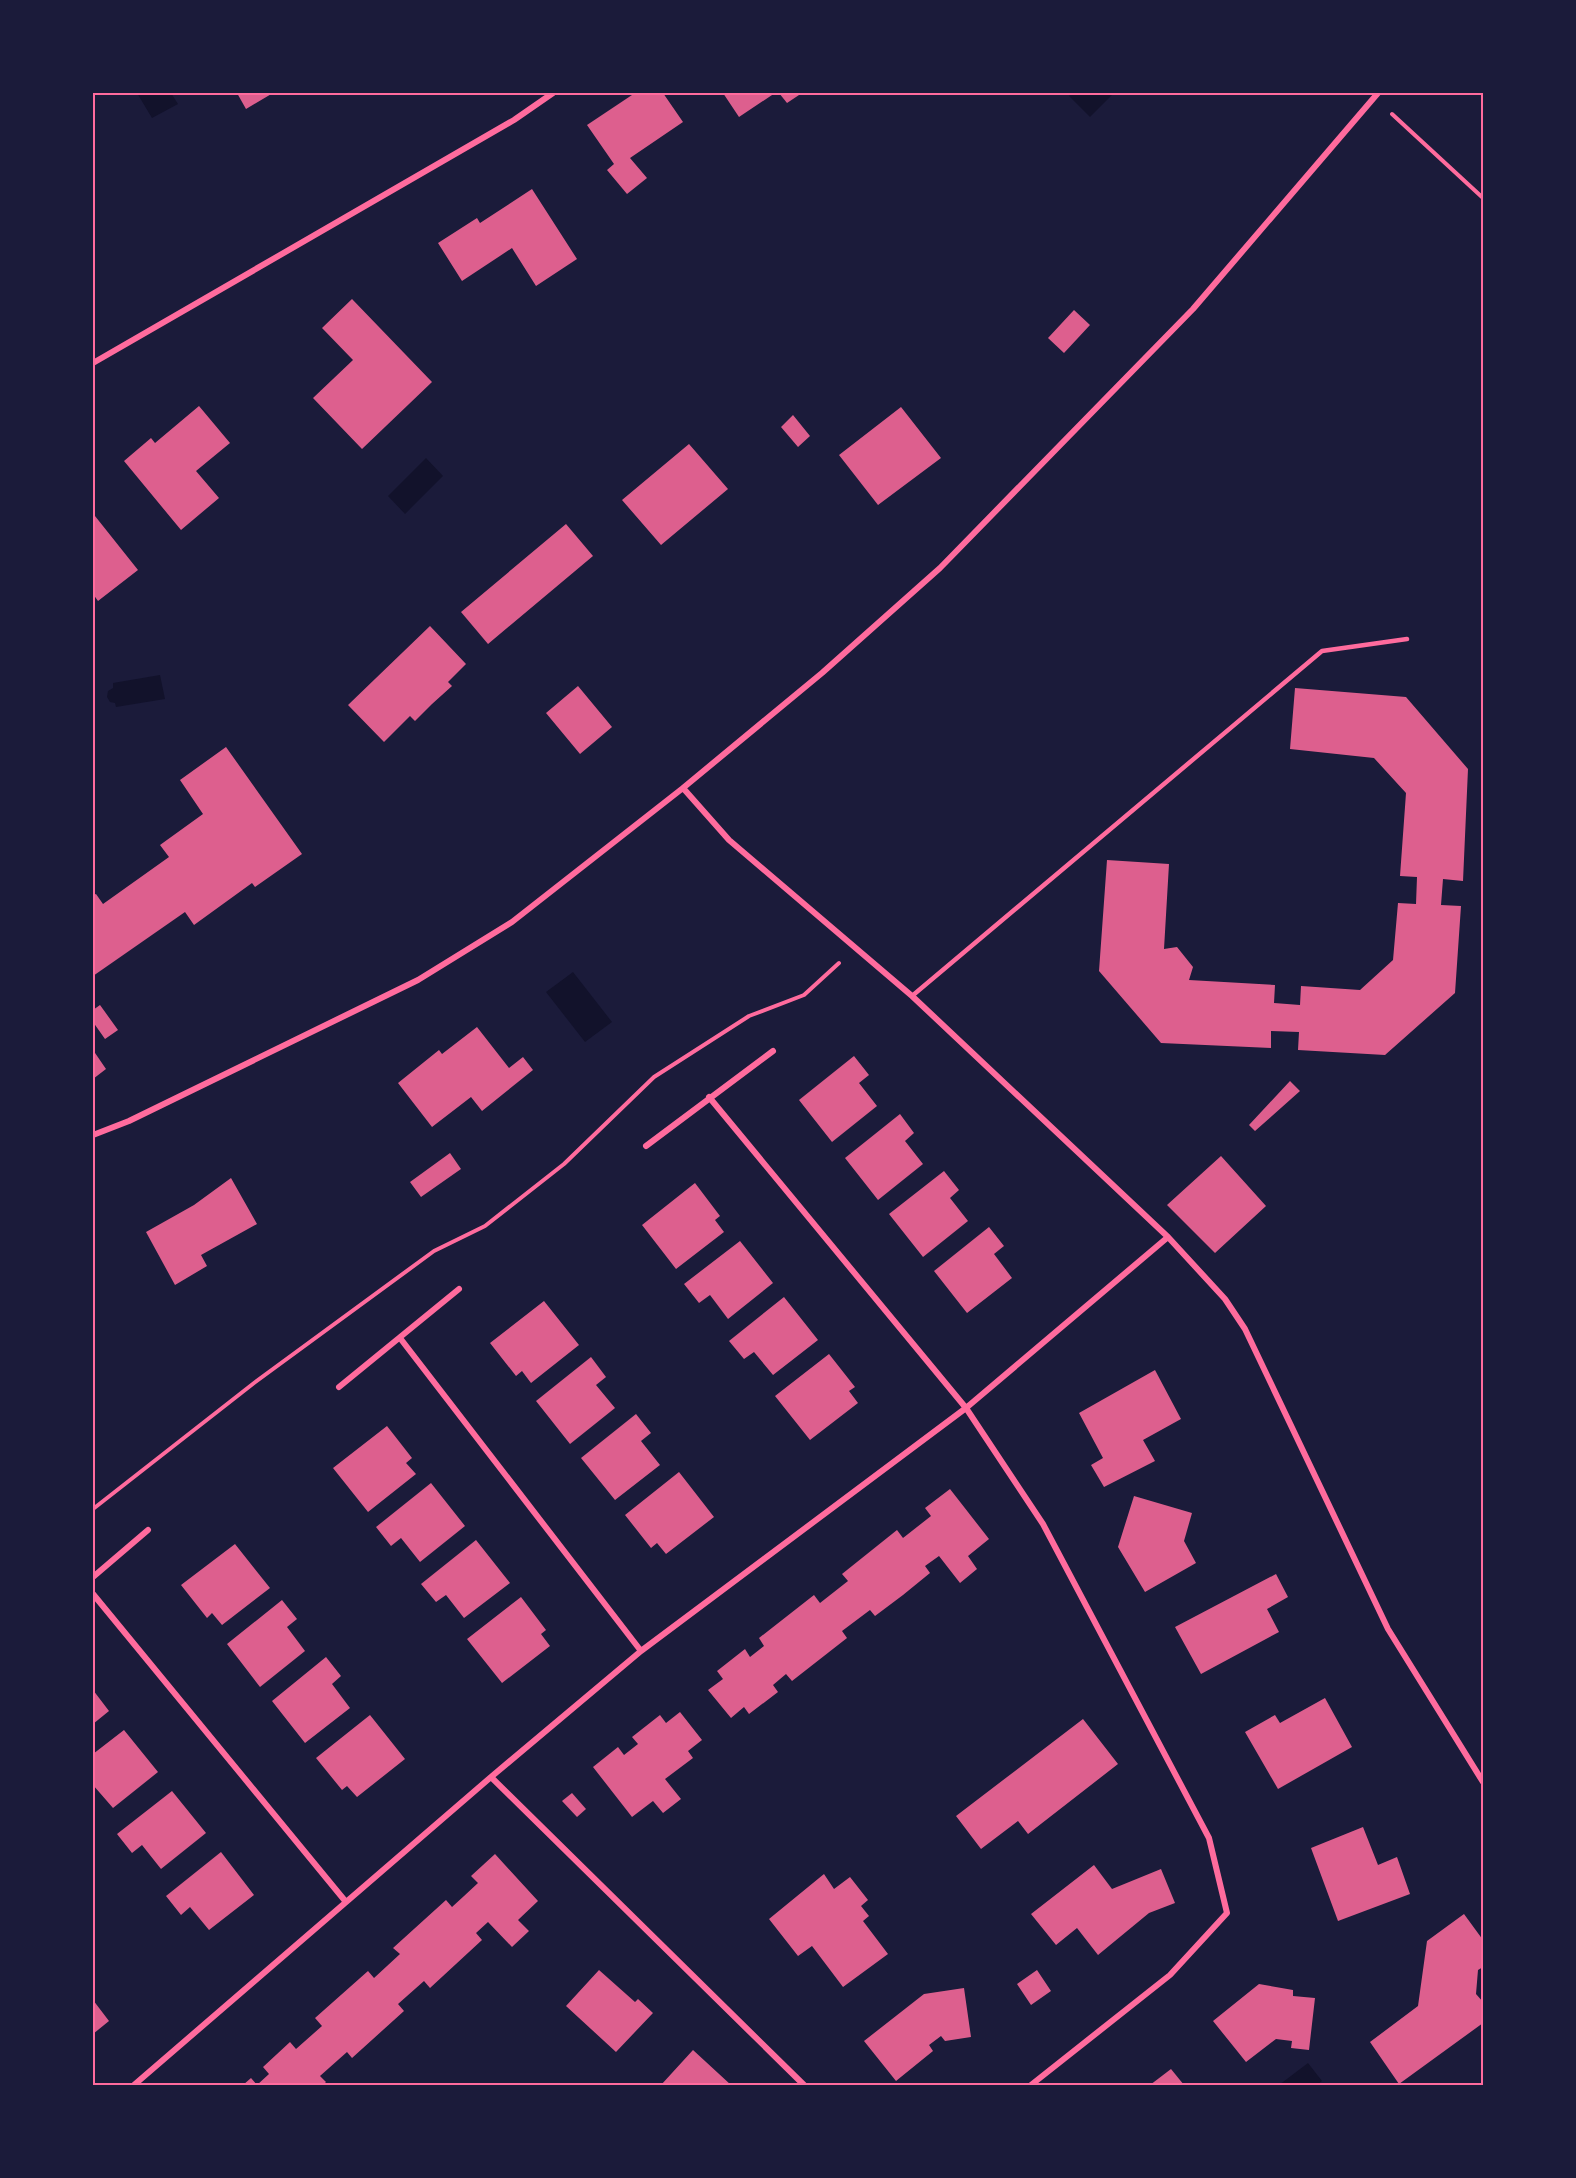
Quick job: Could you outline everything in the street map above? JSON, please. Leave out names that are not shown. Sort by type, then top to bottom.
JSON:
[{"type":"street","points":[[93,363],[514,120],[554,93]]},
{"type":"street","points":[[93,1135],[129,1121],[418,980],[512,922],[683,788],[822,673],[948,560],[1192,309],[1376,95]]},
{"type":"street","points":[[683,788],[729,840],[912,996],[1168,1237],[1225,1299],[1245,1329],[1388,1629],[1483,1782]]},
{"type":"street","points":[[646,1146],[773,1051]]},
{"type":"street","points":[[709,1097],[966,1408],[1043,1524],[1209,1838],[1227,1913],[1170,1976],[1030,2085]]},
{"type":"street","points":[[134,2085],[490,1777],[641,1651],[966,1408],[1168,1237]]},
{"type":"street","points":[[339,1386],[459,1289]]},
{"type":"street","points":[[400,1338],[641,1651]]},
{"type":"street","points":[[93,1577],[148,1530]]},
{"type":"street","points":[[93,1594],[346,1902]]},
{"type":"street","points":[[490,1777],[804,2085]]},
{"type":"lane","points":[[912,996],[1322,651],[1407,639]]},
{"type":"path","points":[[1376,95],[1483,198]]},
{"type":"path","points":[[93,1509],[254,1383],[434,1251],[485,1226],[564,1164],[654,1077],[749,1016],[804,995],[855,946]]},
{"type":"shaded area","points":[[137,93],[171,93],[178,104],[152,118]]},
{"type":"shaded area","points":[[1072,93],[1114,93],[1090,117],[1069,96]]},
{"type":"shaded area","points":[[426,458],[443,476],[405,514],[388,496]]},
{"type":"shaded area","points":[[160,675],[165,699],[116,707],[115,703],[110,702],[107,697],[108,691],[113,688],[113,683]]},
{"type":"shaded area","points":[[573,972],[612,1022],[585,1042],[546,992]]},
{"type":"shaded area","points":[[1308,2063],[1322,2081],[1317,2085],[1279,2085]]},
{"type":"building","points":[[237,93],[273,93],[246,109]]},
{"type":"building","points":[[635,93],[663,93],[683,122],[630,158],[647,178],[627,194],[607,170],[614,164],[587,125]]},
{"type":"building","points":[[723,93],[775,93],[739,117]]},
{"type":"building","points":[[779,93],[802,93],[787,103]]},
{"type":"building","points":[[532,189],[577,259],[536,286],[512,248],[462,281],[438,243],[477,218],[480,223]]},
{"type":"building","points":[[352,299],[432,382],[362,449],[313,398],[353,360],[322,328]]},
{"type":"building","points":[[1074,310],[1090,325],[1064,353],[1048,338]]},
{"type":"building","points":[[199,406],[230,443],[196,471],[219,498],[181,530],[124,461],[151,438],[155,443]]},
{"type":"building","points":[[901,407],[941,458],[878,505],[839,455]]},
{"type":"building","points":[[793,415],[810,436],[798,447],[781,427]]},
{"type":"building","points":[[689,444],[728,489],[661,545],[622,500]]},
{"type":"building","points":[[95,516],[138,570],[98,601],[93,594],[93,518]]},
{"type":"building","points":[[566,524],[593,556],[488,644],[461,612]]},
{"type":"building","points":[[430,626],[466,664],[448,682],[452,686],[415,721],[410,716],[384,742],[348,705]]},
{"type":"building","points":[[578,686],[612,727],[580,754],[546,713]]},
{"type":"building","points":[[1295,688],[1406,697],[1468,769],[1463,881],[1443,879],[1441,905],[1461,906],[1455,993],[1385,1055],[1298,1050],[1299,1032],[1271,1031],[1271,1048],[1161,1043],[1099,971],[1107,860],[1169,864],[1164,949],[1177,947],[1193,967],[1189,980],[1275,985],[1274,1003],[1300,1005],[1301,986],[1360,990],[1393,960],[1398,903],[1416,904],[1417,877],[1400,876],[1406,793],[1374,758],[1290,749]]},
{"type":"building","points":[[226,747],[302,854],[255,887],[252,883],[194,925],[185,912],[93,976],[93,895],[96,894],[103,904],[169,857],[160,845],[203,814],[180,780]]},
{"type":"building","points":[[100,1005],[118,1030],[105,1039],[93,1022],[93,1010]]},
{"type":"building","points":[[477,1027],[509,1068],[523,1057],[533,1070],[482,1111],[471,1097],[432,1127],[398,1083],[439,1050],[442,1054]]},
{"type":"building","points":[[93,1050],[106,1069],[93,1079]]},
{"type":"building","points":[[854,1056],[869,1075],[859,1083],[877,1106],[832,1142],[799,1100]]},
{"type":"building","points":[[1290,1081],[1300,1091],[1255,1131],[1249,1125]]},
{"type":"building","points":[[900,1114],[914,1133],[905,1141],[923,1164],[878,1200],[845,1158]]},
{"type":"building","points":[[450,1153],[461,1169],[421,1197],[410,1182]]},
{"type":"building","points":[[1221,1156],[1266,1206],[1215,1253],[1167,1205]]},
{"type":"building","points":[[944,1171],[959,1190],[950,1198],[968,1221],[923,1257],[889,1214]]},
{"type":"building","points":[[231,1178],[257,1224],[201,1255],[207,1266],[175,1285],[146,1232],[194,1205]]},
{"type":"building","points":[[695,1183],[720,1216],[715,1220],[724,1232],[676,1269],[642,1225]]},
{"type":"building","points":[[989,1227],[1004,1246],[994,1254],[1012,1278],[967,1313],[934,1271]]},
{"type":"building","points":[[740,1241],[773,1283],[728,1319],[710,1295],[699,1303],[684,1284]]},
{"type":"building","points":[[784,1297],[818,1340],[773,1375],[754,1352],[744,1359],[729,1341]]},
{"type":"building","points":[[544,1301],[579,1345],[531,1383],[522,1371],[516,1376],[490,1343]]},
{"type":"building","points":[[829,1354],[855,1387],[849,1391],[858,1403],[810,1440],[775,1396]]},
{"type":"building","points":[[591,1357],[606,1377],[596,1385],[615,1408],[570,1444],[536,1401]]},
{"type":"building","points":[[1155,1370],[1181,1419],[1143,1440],[1155,1461],[1104,1487],[1091,1465],[1103,1458],[1079,1413]]},
{"type":"building","points":[[636,1414],[651,1433],[641,1441],[660,1465],[615,1500],[581,1458]]},
{"type":"building","points":[[387,1426],[412,1458],[406,1463],[416,1474],[368,1512],[333,1468]]},
{"type":"building","points":[[679,1472],[714,1517],[666,1554],[657,1543],[651,1548],[625,1515]]},
{"type":"building","points":[[431,1483],[465,1526],[420,1562],[401,1538],[391,1546],[376,1527]]},
{"type":"building","points":[[950,1489],[989,1539],[968,1556],[977,1569],[960,1583],[939,1556],[925,1566],[930,1573],[903,1595],[875,1616],[870,1610],[842,1631],[847,1638],[792,1681],[786,1674],[773,1685],[778,1692],[749,1714],[744,1707],[731,1718],[708,1690],[723,1679],[717,1671],[745,1649],[750,1657],[764,1646],[759,1638],[814,1595],[820,1603],[848,1581],[842,1574],[897,1530],[903,1538],[931,1516],[925,1508]]},
{"type":"building","points":[[1134,1496],[1192,1513],[1184,1541],[1196,1563],[1145,1592],[1118,1547]]},
{"type":"building","points":[[476,1540],[510,1583],[464,1618],[446,1595],[436,1602],[421,1584]]},
{"type":"building","points":[[235,1544],[270,1588],[222,1625],[212,1613],[207,1618],[181,1585]]},
{"type":"building","points":[[1276,1574],[1288,1597],[1267,1609],[1279,1632],[1201,1674],[1175,1627]]},
{"type":"building","points":[[521,1597],[546,1630],[541,1634],[550,1646],[502,1683],[467,1639]]},
{"type":"building","points":[[282,1600],[297,1619],[287,1627],[305,1651],[260,1687],[227,1644]]},
{"type":"building","points":[[326,1657],[341,1676],[332,1684],[350,1708],[305,1743],[272,1701]]},
{"type":"building","points":[[93,1690],[109,1711],[93,1724]]},
{"type":"building","points":[[1325,1698],[1352,1747],[1278,1789],[1245,1732],[1275,1715],[1280,1723]]},
{"type":"building","points":[[680,1712],[702,1740],[688,1751],[693,1758],[665,1779],[681,1799],[663,1813],[653,1801],[632,1817],[593,1767],[618,1747],[624,1755],[638,1744],[632,1737],[660,1715],[666,1723]]},
{"type":"building","points":[[370,1715],[405,1759],[357,1797],[347,1786],[342,1790],[316,1758]]},
{"type":"building","points":[[1083,1719],[1118,1764],[1028,1834],[1018,1821],[981,1849],[956,1816]]},
{"type":"building","points":[[124,1730],[158,1772],[113,1808],[93,1785],[93,1754]]},
{"type":"building","points":[[172,1791],[206,1833],[161,1869],[142,1845],[132,1853],[117,1834]]},
{"type":"building","points":[[572,1793],[586,1809],[577,1817],[562,1801]]},
{"type":"building","points":[[1363,1827],[1378,1865],[1397,1857],[1410,1894],[1338,1921],[1311,1848]]},
{"type":"building","points":[[221,1852],[254,1895],[209,1930],[190,1907],[181,1915],[166,1896]]},
{"type":"building","points":[[495,1854],[538,1901],[518,1920],[529,1931],[512,1947],[488,1922],[476,1933],[482,1940],[430,1988],[424,1981],[398,2004],[404,2011],[352,2058],[347,2052],[320,2076],[326,2082],[323,2085],[257,2085],[269,2074],[263,2067],[290,2042],[296,2049],[322,2026],[315,2018],[368,1971],[374,1978],[400,1954],[393,1948],[446,1900],[452,1907],[478,1883],[471,1876]]},
{"type":"building","points":[[1094,1865],[1112,1889],[1161,1869],[1175,1903],[1149,1913],[1098,1955],[1077,1928],[1056,1945],[1031,1914]]},
{"type":"building","points":[[824,1874],[834,1889],[850,1877],[868,1900],[861,1906],[869,1916],[863,1921],[888,1954],[843,1987],[812,1946],[798,1956],[769,1919]]},
{"type":"building","points":[[1464,1914],[1483,1940],[1483,1967],[1478,1970],[1476,1994],[1483,2002],[1483,2023],[1399,2084],[1370,2042],[1418,2006],[1427,1941]]},
{"type":"building","points":[[599,1970],[635,2002],[638,1999],[653,2013],[616,2052],[566,2006]]},
{"type":"building","points":[[1037,1970],[1051,1991],[1031,2005],[1017,1984]]},
{"type":"building","points":[[1259,1984],[1293,1990],[1293,1996],[1315,1998],[1309,2050],[1291,2048],[1292,2041],[1276,2039],[1246,2062],[1213,2021]]},
{"type":"building","points":[[964,1988],[971,2037],[945,2041],[941,2036],[929,2045],[933,2051],[896,2081],[864,2041],[924,1994]]},
{"type":"building","points":[[93,2000],[109,2021],[93,2034]]},
{"type":"building","points":[[693,2050],[731,2085],[661,2085]]},
{"type":"building","points":[[1171,2069],[1184,2085],[1150,2085]]},
{"type":"building","points":[[251,2078],[257,2085],[243,2085]]}]
